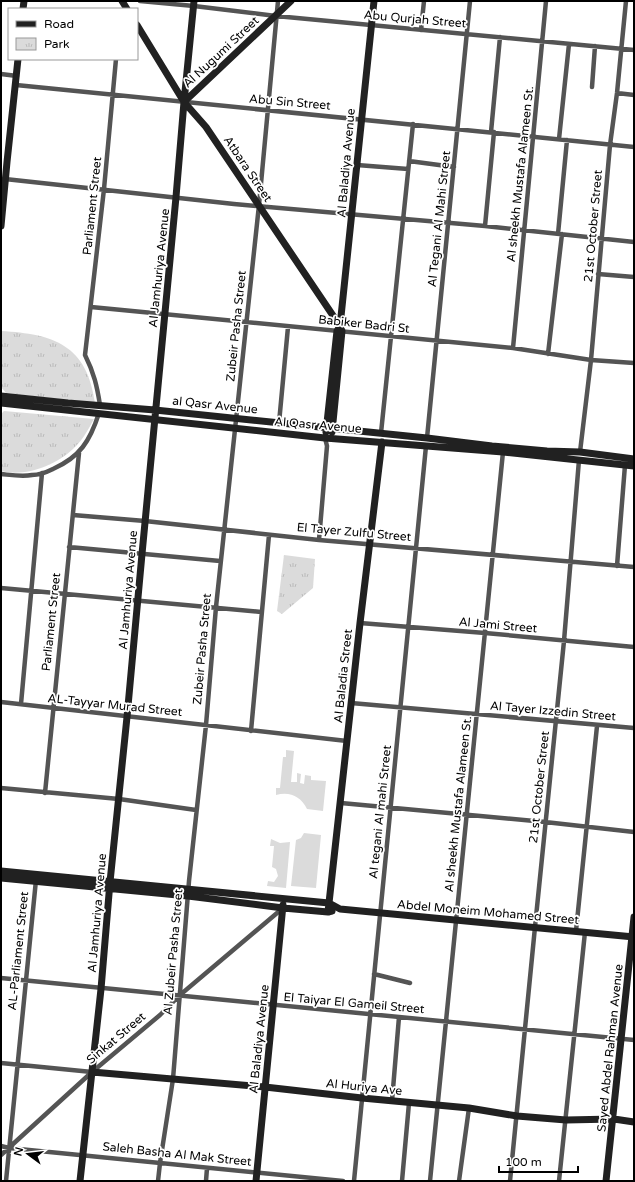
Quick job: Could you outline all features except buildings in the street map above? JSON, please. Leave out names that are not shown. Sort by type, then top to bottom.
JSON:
[{"type":"street","name":"Abu Qurjah Street","points":[[140,1],[194,3],[276,16],[634,50]]},
{"type":"street","name":"Zubeir Pasha Street","points":[[206,725],[220,561],[259,205],[278,1]]},
{"type":"street","name":"Al Nugumi Street","points":[[184,102],[291,1]]},
{"type":"street","name":"Al Baladiya Avenue","points":[[319,540],[327,446],[353,214],[374,1]]},
{"type":"street","points":[[421,30],[424,1]]},
{"type":"street","name":"Al Tegani Al Mahi Street","points":[[426,442],[470,1]]},
{"type":"street","name":"Al sheekh Mustafa Alameen St.","points":[[513,348],[546,1]]},
{"type":"street","name":"21st October Street","points":[[510,1181],[564,641],[579,456],[591,360],[610,145],[622,49],[626,1]]},
{"type":"street","name":"Al Jamhuriya Avenue","points":[[80,1181],[101,989],[194,3]]},
{"type":"street","name":"Atbara Street","points":[[138,27],[184,102],[206,127],[340,329]]},
{"type":"street","points":[[485,226],[500,37]]},
{"type":"street","points":[[559,139],[569,44]]},
{"type":"street","points":[[592,87],[595,46]]},
{"type":"street","points":[[1,226],[5,179],[4,161],[16,85],[18,60]]},
{"type":"street","name":"Parliament Street","points":[[100,405],[94,372],[85,355],[104,189],[116,60]]},
{"type":"street","points":[[1,74],[17,76]]},
{"type":"street","name":"Abu Sin Street","points":[[16,85],[458,128],[634,147]]},
{"type":"street","points":[[617,93],[634,95]]},
{"type":"street","points":[[381,434],[413,124]]},
{"type":"street","points":[[548,354],[560,234],[567,140]]},
{"type":"street","points":[[408,161],[454,166]]},
{"type":"street","points":[[357,165],[408,170]]},
{"type":"street","points":[[5,179],[234,204],[449,222],[634,242]]},
{"type":"street","points":[[598,274],[634,277]]},
{"type":"street","name":"Babiker Badri St","points":[[91,307],[288,327],[340,329],[392,337],[513,348],[591,360],[634,363]]},
{"type":"street","points":[[279,423],[288,327]]},
{"type":"street","name":"al Qasr Avenue","points":[[1,396],[329,428],[381,434],[426,442]]},
{"type":"street","name":"Al Qasr Avenue","points":[[1,403],[328,438],[500,447],[579,456],[634,466]]},
{"type":"street","points":[[1,474],[22,476],[33,475],[58,467],[79,453],[86,444],[99,413]]},
{"type":"street","name":"Al Baladia Street","points":[[328,912],[382,442]]},
{"type":"street","name":"Al Qasr Avenue","points":[[426,442],[503,452],[634,459]]},
{"type":"street","name":"Al tegani Al mahi Street","points":[[354,1181],[426,442]]},
{"type":"street","name":"Al sheekh Mustafa Alameen St.","points":[[430,1181],[503,452]]},
{"type":"street","name":"Parliament Street","points":[[45,792],[52,708],[79,453]]},
{"type":"street","points":[[617,566],[625,465]]},
{"type":"street","points":[[21,704],[42,473]]},
{"type":"street","name":"El Tayer Zulfu Street","points":[[73,515],[145,521],[319,540],[416,547],[634,567]]},
{"type":"street","points":[[251,731],[269,535]]},
{"type":"street","points":[[69,547],[220,561]]},
{"type":"street","points":[[1,588],[262,612]]},
{"type":"street","name":"Al Jami Street","points":[[360,623],[485,632],[634,647]]},
{"type":"street","name":"AL-Tayyar Murad Street","points":[[1,702],[347,741]]},
{"type":"street","name":"Al Tayer Izzedin Street","points":[[351,703],[597,726],[634,728]]},
{"type":"street","name":"Al Zubeir Pasha Street","points":[[158,1181],[173,1079],[188,893],[206,725]]},
{"type":"street","points":[[576,931],[588,827],[597,726]]},
{"type":"street","points":[[1,788],[119,799],[196,810]]},
{"type":"street","points":[[341,803],[634,832]]},
{"type":"street","points":[[1,871],[36,878]]},
{"type":"street","points":[[1,878],[36,878],[232,897],[284,899],[329,904],[340,909]]},
{"type":"street","name":"AL-Parliament Street","points":[[9,1148],[36,878]]},
{"type":"street","points":[[232,897],[283,908],[328,912],[340,909]]},
{"type":"street","name":"Al Baladiya Avenue","points":[[256,1181],[284,899]]},
{"type":"street","name":"Sinkat Street","points":[[1,1155],[92,1072],[283,908]]},
{"type":"street","name":"Abdel Moneim Mohamed Street","points":[[340,909],[633,937]]},
{"type":"street","name":"Sayed Abdel Rahman Avenue","points":[[606,1181],[614,1119],[634,917]]},
{"type":"street","points":[[559,1181],[566,1120],[571,1052],[585,932]]},
{"type":"street","points":[[374,974],[410,983]]},
{"type":"street","name":"El Taiyar El Gameil Street","points":[[1,978],[634,1040]]},
{"type":"street","points":[[392,1101],[399,1017]]},
{"type":"street","points":[[1,1063],[92,1072]]},
{"type":"street","name":"Al Huriya Ave","points":[[92,1072],[265,1087],[469,1108],[517,1116],[566,1120],[614,1119],[634,1122]]},
{"type":"street","points":[[402,1181],[409,1102]]},
{"type":"street","points":[[459,1181],[469,1108]]},
{"type":"street","name":"Saleh Basha Al Mak Street","points":[[1,1146],[343,1181]]},
{"type":"street","points":[[6,1181],[9,1148]]},
{"type":"street","points":[[206,1181],[208,1168]]},
{"type":"green space","points":[[1,331],[37,335],[65,346],[76,356],[84,368],[91,383],[95,403],[6,393],[1,387]]},
{"type":"green space","points":[[4,411],[94,419],[79,442],[66,455],[39,469],[10,472],[1,471],[1,414]]},
{"type":"green space","points":[[284,555],[315,559],[313,588],[282,614],[277,611]]},
{"type":"green space","points":[[286,750],[294,751],[291,782],[297,782],[297,773],[301,774],[300,783],[304,784],[305,775],[311,776],[311,780],[326,781],[323,811],[307,809],[298,798],[290,794],[276,795],[276,788],[280,788],[283,757],[286,757]]},
{"type":"green space","points":[[304,833],[321,835],[316,888],[291,886],[296,840],[301,838]]},
{"type":"green space","points":[[271,839],[280,843],[290,842],[286,888],[267,886],[268,881],[274,882],[278,876],[276,869],[272,867],[274,846],[270,846]]}]
